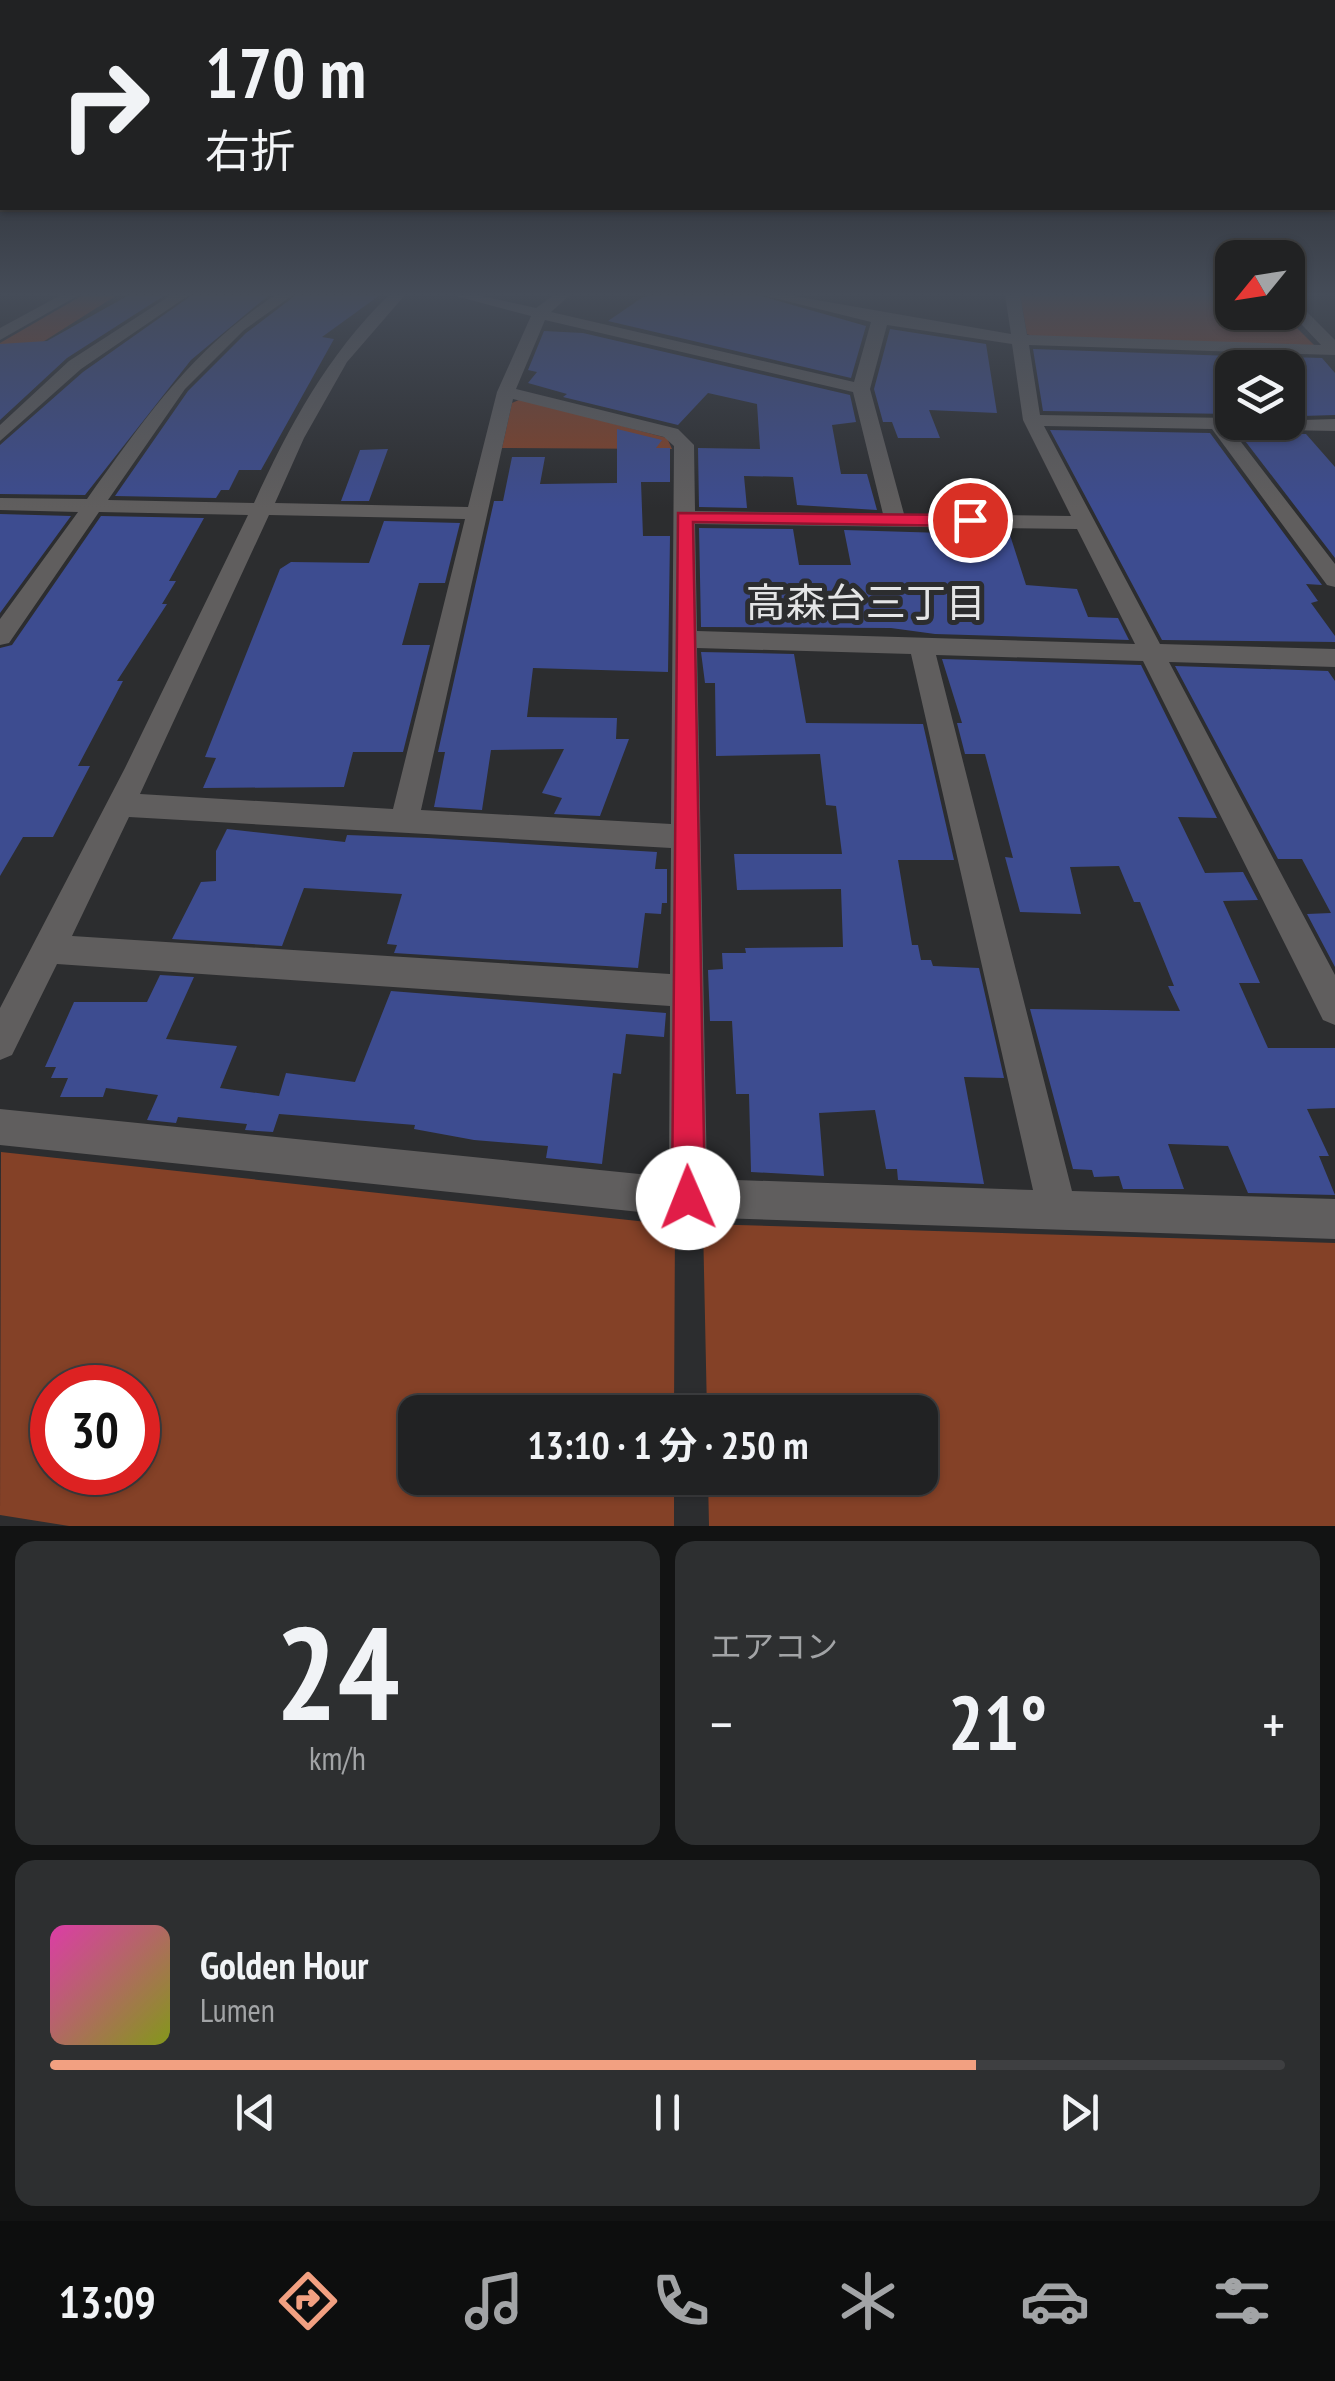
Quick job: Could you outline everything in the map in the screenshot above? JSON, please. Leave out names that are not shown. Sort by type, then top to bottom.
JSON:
[{"type":"street","points":[[0,435],[74,366]]},
{"type":"street","points":[[0,636],[179,385],[198,366]]},
{"type":"street","points":[[0,1044],[122,804],[325,381],[336,366]]},
{"type":"street","points":[[405,819],[476,513],[506,392],[517,366]]},
{"type":"street","points":[[762,366],[861,390]]},
{"type":"street","points":[[867,366],[861,390],[895,519]]},
{"type":"street","points":[[1023,366],[1032,420],[1335,1009]]},
{"type":"street","points":[[506,392],[671,434],[684,445],[688,1198]]},
{"type":"street","points":[[1032,420],[1215,424]]},
{"type":"street","points":[[1305,425],[1335,425]]},
{"type":"street","points":[[1230,440],[1335,580]]},
{"type":"street","points":[[0,504],[476,513]]},
{"type":"street","points":[[684,517],[1082,523]]},
{"type":"street","points":[[685,638],[1335,658]]},
{"type":"street","points":[[921,645],[1058,1212]]},
{"type":"street","points":[[122,804],[684,838]]},
{"type":"street","points":[[49,949],[686,991]]},
{"type":"street","points":[[0,1128],[688,1198],[1335,1219]]},
{"type":"shaded area","points":[[521,399],[667,438],[672,449],[502,448],[512,403]]},
{"type":"shaded area","points":[[1,1152],[675,1225],[674,1395],[398,1395],[398,1495],[674,1495],[674,1526],[69,1526],[0,1515]]},
{"type":"shaded area","points":[[703,1224],[1335,1243],[1335,1526],[709,1526],[708,1495],[938,1495],[938,1395],[707,1395]]},
{"type":"building","points":[[0,366],[58,366],[0,420]]},
{"type":"building","points":[[91,366],[186,366],[85,495],[0,494],[0,445]]},
{"type":"building","points":[[213,366],[319,366],[261,470],[239,470],[229,490],[221,490],[216,498],[115,496],[188,391]]},
{"type":"building","points":[[530,366],[726,366],[850,395],[856,422],[832,425],[841,474],[867,474],[877,510],[797,505],[793,477],[744,476],[747,508],[699,507],[698,448],[760,449],[757,404],[708,393],[678,425],[563,397],[567,394],[528,383],[537,372],[528,370]]},
{"type":"building","points":[[801,366],[854,366],[851,378]]},
{"type":"building","points":[[880,366],[990,366],[997,413],[929,410],[940,438],[898,438],[892,422],[883,422],[874,389]]},
{"type":"building","points":[[1036,366],[1215,366],[1215,414],[1043,411]]},
{"type":"building","points":[[1305,366],[1329,366],[1335,373],[1335,415],[1305,416]]},
{"type":"building","points":[[617,429],[662,440],[656,448],[670,448],[670,482],[641,482],[643,536],[670,536],[668,672],[533,668],[527,717],[617,718],[616,739],[629,739],[600,816],[554,814],[562,798],[542,793],[564,749],[491,750],[482,810],[434,807],[445,752],[438,752],[494,501],[503,501],[512,457],[545,457],[540,484],[617,483]]},
{"type":"building","points":[[1050,430],[1210,433],[1322,585],[1306,584],[1318,601],[1311,603],[1335,636],[1335,642],[1162,640]]},
{"type":"building","points":[[1306,434],[1335,467],[1335,558],[1244,440],[1305,440]]},
{"type":"building","points":[[388,449],[369,501],[341,501],[360,450]]},
{"type":"building","points":[[0,514],[71,516],[0,613]]},
{"type":"building","points":[[101,516],[204,518],[169,581],[176,581],[162,604],[167,604],[117,681],[123,681],[78,766],[90,766],[53,837],[23,837],[0,876],[0,648],[12,645]]},
{"type":"building","points":[[384,521],[460,523],[445,583],[419,583],[402,645],[430,645],[403,752],[353,752],[344,787],[203,788],[216,758],[205,757],[280,569],[291,562],[369,563]]},
{"type":"building","points":[[699,528],[793,529],[799,565],[851,565],[844,530],[1010,535],[1026,585],[1077,589],[1088,617],[1118,618],[1129,640],[935,634],[891,628],[701,627]]},
{"type":"building","points":[[701,652],[794,654],[806,723],[923,724],[954,860],[898,860],[912,945],[918,945],[921,960],[931,960],[933,966],[979,968],[1004,1078],[964,1077],[984,1184],[898,1180],[897,1169],[886,1169],[875,1110],[819,1113],[824,1176],[751,1172],[749,1094],[736,1094],[732,1021],[710,1021],[708,970],[723,969],[722,953],[746,953],[745,948],[843,947],[841,889],[737,890],[734,854],[842,854],[836,806],[826,805],[820,754],[716,756],[715,683],[705,683]]},
{"type":"building","points":[[942,659],[1141,665],[1217,818],[1178,817],[1205,873],[1243,872],[1258,900],[1223,901],[1260,983],[1239,983],[1268,1048],[1335,1048],[1335,1108],[1307,1109],[1329,1156],[1319,1156],[1335,1195],[1248,1193],[1228,1146],[1168,1144],[1184,1189],[1123,1189],[1119,1176],[1094,1177],[1092,1170],[1073,1169],[1030,1009],[1180,1011],[1168,986],[1174,986],[1140,902],[1134,902],[1119,866],[1070,867],[1081,914],[1020,912],[1005,857],[1013,858],[985,754],[965,754],[957,723],[962,723]]},
{"type":"building","points":[[1175,666],[1328,671],[1335,681],[1335,967],[1307,914],[1331,913],[1302,859],[1278,859]]},
{"type":"building","points":[[227,829],[345,842],[347,835],[657,852],[655,869],[667,869],[667,903],[662,903],[661,914],[645,913],[638,968],[394,953],[397,945],[387,944],[402,894],[304,888],[282,946],[172,939],[201,882],[216,881],[216,851]]},
{"type":"building","points":[[160,975],[194,977],[166,1039],[237,1046],[220,1088],[279,1096],[286,1073],[355,1082],[391,991],[666,1013],[664,1037],[626,1034],[621,1074],[613,1073],[602,1164],[546,1158],[548,1146],[474,1140],[414,1129],[415,1125],[279,1114],[273,1132],[245,1130],[247,1124],[178,1117],[176,1123],[147,1120],[158,1095],[106,1088],[103,1097],[60,1097],[68,1078],[51,1078],[56,1067],[45,1067],[74,1002],[147,1002]]},
{"type":"district","name":"高森台三丁目","points":[[866,602]]},
{"type":"route","points":[[688,1198],[684,517],[970,520]]}]
